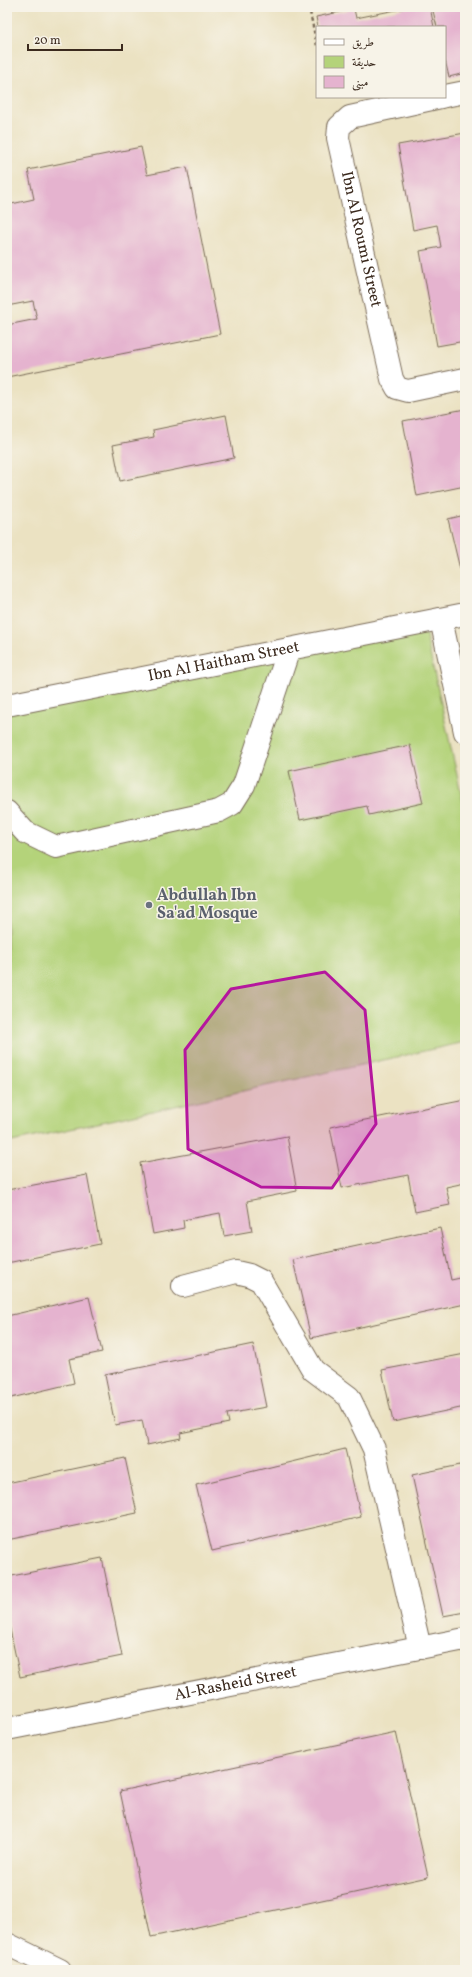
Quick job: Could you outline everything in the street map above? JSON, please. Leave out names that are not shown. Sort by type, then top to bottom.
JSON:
[{"type":"street","points":[[446,96],[465,92]]},
{"type":"street","name":"Ibn Al Roumi Street","points":[[436,98],[350,117],[339,127],[338,138],[392,379],[397,388],[408,391],[465,379]]},
{"type":"street","name":"Ibn Al Haitham Street","points":[[7,705],[465,614]]},
{"type":"street","points":[[441,619],[465,732]]},
{"type":"street","points":[[7,812],[25,832],[56,847],[219,811],[232,804],[244,785],[289,649]]},
{"type":"street","points":[[183,1286],[236,1272],[248,1275],[261,1281],[313,1370],[349,1397],[374,1449],[420,1648]]},
{"type":"street","name":"Al-Rasheid Street","points":[[7,1729],[465,1639]]},
{"type":"street","points":[[7,1944],[60,1970]]},
{"type":"path","points":[[309,7],[316,41]]},
{"type":"highlighted area","points":[[325,972],[365,1010],[376,1124],[332,1188],[261,1187],[188,1149],[185,1050],[231,989]]},
{"type":"green space","points":[[423,622],[465,811],[465,1042],[7,1143],[7,709]]},
{"type":"building","points":[[411,7],[430,7],[434,26],[318,26],[316,17],[354,9],[356,18]]},
{"type":"building","points":[[432,7],[465,7],[465,73],[449,77],[446,64],[446,26],[437,26]]},
{"type":"building","points":[[465,133],[465,341],[437,346],[420,251],[441,247],[437,225],[413,230],[398,145]]},
{"type":"building","points":[[141,147],[147,175],[187,167],[220,334],[7,377],[7,325],[37,319],[33,301],[7,306],[7,205],[34,199],[28,170]]},
{"type":"building","points":[[465,409],[465,486],[417,496],[403,421]]},
{"type":"building","points":[[226,415],[234,458],[120,481],[113,445],[154,437],[153,430]]},
{"type":"building","points":[[465,515],[465,586],[464,586],[448,519]]},
{"type":"building","points":[[410,745],[423,803],[369,815],[367,806],[300,820],[289,771]]},
{"type":"building","points":[[465,1100],[465,1183],[446,1187],[450,1205],[415,1212],[408,1175],[342,1188],[330,1127]]},
{"type":"building","points":[[287,1136],[297,1191],[247,1201],[252,1231],[224,1236],[220,1213],[183,1220],[184,1228],[153,1234],[140,1163]]},
{"type":"building","points":[[87,1175],[100,1244],[7,1263],[7,1190]]},
{"type":"building","points":[[440,1228],[451,1280],[465,1277],[465,1304],[311,1338],[293,1260]]},
{"type":"building","points":[[89,1297],[102,1352],[69,1359],[74,1383],[7,1399],[7,1316]]},
{"type":"building","points":[[253,1344],[266,1407],[227,1414],[229,1423],[180,1433],[181,1438],[147,1445],[142,1420],[115,1425],[105,1375]]},
{"type":"building","points":[[465,1354],[465,1407],[393,1422],[382,1370]]},
{"type":"building","points":[[345,1449],[361,1517],[212,1551],[196,1485]]},
{"type":"building","points":[[125,1458],[137,1513],[7,1540],[7,1483]]},
{"type":"building","points":[[465,1464],[465,1612],[443,1616],[412,1475]]},
{"type":"building","points":[[102,1558],[122,1656],[20,1677],[7,1615],[7,1577]]},
{"type":"building","points":[[396,1732],[428,1877],[151,1937],[120,1791]]},
{"type":"place","name":"Abdullah Ibn Sa'ad Mosque","points":[[149,905]]}]
